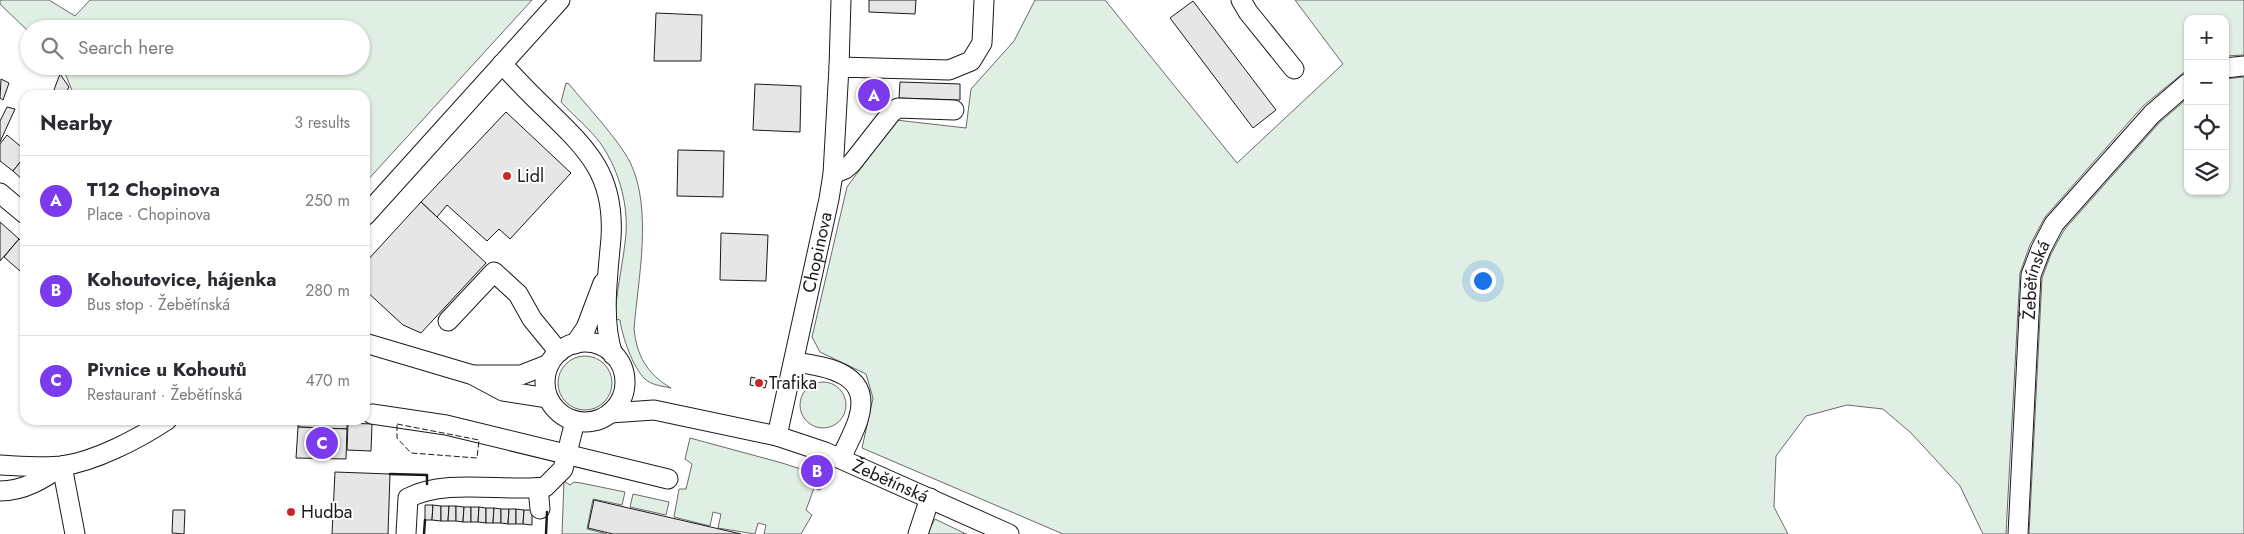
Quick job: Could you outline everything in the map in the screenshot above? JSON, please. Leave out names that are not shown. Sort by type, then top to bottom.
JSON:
[{"type":"street","points":[[370,210],[560,0]]},
{"type":"street","name":"Chopinova","points":[[777,436],[833,174],[841,0]]},
{"type":"street","points":[[839,67],[949,70],[971,61],[982,43],[984,0]]},
{"type":"street","points":[[1241,0],[1248,12],[1294,70]]},
{"type":"street","points":[[502,64],[584,146],[598,168],[609,200],[612,220],[607,273],[607,329],[613,355],[622,369],[624,383],[621,398],[610,414],[592,422],[575,421],[560,414],[548,398],[545,381],[561,353],[586,328],[607,273]]},
{"type":"street","points":[[2229,68],[2244,66]]},
{"type":"street","name":"Žebětínská","points":[[2018,534],[2031,275],[2040,250],[2054,224],[2152,114],[2184,87]]},
{"type":"street","points":[[833,174],[846,169],[892,112],[898,108],[954,110]]},
{"type":"street","points":[[0,193],[20,210]]},
{"type":"street","points":[[448,321],[494,272],[518,294],[532,319],[561,353]]},
{"type":"street","points":[[370,344],[472,375],[503,391],[548,398]]},
{"type":"street","points":[[472,375],[521,375],[561,353],[594,344],[613,355]]},
{"type":"street","points":[[794,362],[822,366],[842,373],[857,388],[861,406],[858,420],[841,459]]},
{"type":"street","name":"Žebětínská","points":[[624,383],[632,393],[654,410]]},
{"type":"street","name":"Žebětínská","points":[[610,414],[654,410],[777,436],[841,459],[1009,534]]},
{"type":"street","points":[[372,414],[446,425],[668,479]]},
{"type":"street","points":[[406,534],[408,498],[414,495],[445,488],[545,487],[563,469],[575,421]]},
{"type":"street","points":[[0,491],[12,491],[40,481],[62,466],[120,446],[158,425]]},
{"type":"street","points":[[0,465],[62,466]]},
{"type":"street","points":[[62,466],[74,534]]},
{"type":"street","points":[[538,488],[540,509]]},
{"type":"street","points":[[918,534],[930,498]]},
{"type":"green space","points":[[0,0],[49,0],[75,16],[90,0],[532,0],[370,178],[370,90],[72,90],[66,75],[370,75],[370,20],[20,20],[20,23],[0,4]]},
{"type":"green space","points":[[1035,0],[1105,0],[1237,163],[1343,64],[1295,0],[2244,0],[2244,55],[2229,56],[2229,15],[2184,15],[2184,72],[2143,106],[2045,217],[2030,245],[2020,273],[2006,534],[1983,534],[1960,486],[1911,433],[1883,409],[1847,405],[1806,416],[1776,456],[1774,507],[1788,534],[1063,534],[862,448],[873,398],[866,374],[820,352],[812,337],[847,187],[896,120],[966,128],[971,89],[1014,41]]},
{"type":"green space","points":[[2244,77],[2244,534],[2029,534],[2042,278],[2051,254],[2064,230],[2160,122],[2184,101],[2184,195],[2229,195],[2229,79]]},
{"type":"green space","points":[[566,83],[569,84],[618,143],[630,162],[637,181],[641,201],[642,244],[634,329],[635,339],[641,356],[650,370],[671,388],[650,383],[645,379],[636,367],[629,351],[620,320],[615,319],[626,230],[625,204],[618,179],[608,155],[587,128],[561,102]]},
{"type":"green space","points":[[585,356],[595,358],[604,364],[610,373],[612,383],[610,393],[604,402],[595,408],[585,410],[575,408],[566,402],[560,393],[558,383],[560,373],[566,364],[575,358]]},
{"type":"green space","points":[[818,382],[828,382],[842,392],[846,405],[842,418],[836,424],[828,428],[818,428],[804,418],[800,410],[800,400],[810,386]]},
{"type":"green space","points":[[690,438],[826,477],[820,490],[814,488],[806,510],[812,515],[801,534],[764,534],[766,525],[758,523],[755,534],[718,528],[721,514],[713,512],[710,526],[674,517],[679,489],[686,489],[692,464],[685,459]]},
{"type":"green space","points":[[564,481],[570,485],[574,482],[625,492],[622,505],[593,499],[587,529],[607,534],[562,534]]},
{"type":"green space","points":[[633,494],[669,502],[666,515],[630,507]]},
{"type":"green space","points":[[935,519],[964,533],[927,534]]},
{"type":"building","points":[[869,0],[916,0],[915,14],[869,12]]},
{"type":"building","points":[[1193,1],[1276,110],[1253,128],[1170,18]]},
{"type":"building","points":[[656,13],[702,15],[701,61],[654,61]]},
{"type":"building","points":[[61,75],[69,87],[68,90],[54,90]]},
{"type":"building","points":[[1,79],[9,83],[3,100],[0,98]]},
{"type":"building","points":[[900,82],[960,84],[960,100],[899,98]]},
{"type":"building","points":[[755,84],[801,86],[800,132],[753,130]]},
{"type":"building","points":[[866,86],[883,86],[883,105],[866,105]]},
{"type":"building","points":[[7,107],[15,109],[0,142],[0,121]]},
{"type":"building","name":"Lidl","points":[[506,112],[571,173],[510,239],[499,229],[487,241],[447,205],[437,217],[421,202]]},
{"type":"building","points":[[7,135],[20,146],[20,162],[13,171],[0,161],[0,144]]},
{"type":"building","points":[[678,150],[724,151],[723,197],[677,196]]},
{"type":"building","points":[[20,162],[20,177],[13,171]]},
{"type":"building","points":[[421,202],[486,263],[421,333],[403,325],[370,295],[370,258]]},
{"type":"building","points":[[0,222],[19,239],[0,261]]},
{"type":"building","points":[[721,233],[768,235],[766,281],[720,280]]},
{"type":"building","points":[[19,239],[20,240],[20,271],[4,257]]},
{"type":"building","points":[[751,377],[767,381],[765,388],[750,385]]},
{"type":"building","points":[[372,424],[371,451],[347,450],[348,425]]},
{"type":"building","points":[[298,425],[347,425],[347,429],[298,427]]},
{"type":"building","points":[[298,427],[347,429],[346,459],[296,458]]},
{"type":"building","points":[[335,472],[390,474],[388,534],[332,534]]},
{"type":"building","points":[[594,500],[741,534],[613,534],[588,528]]},
{"type":"building","points":[[425,505],[433,505],[432,520],[425,520]]},
{"type":"building","points":[[433,505],[441,506],[441,521],[432,520]]},
{"type":"building","points":[[441,506],[449,506],[448,521],[441,521]]},
{"type":"building","points":[[449,506],[456,506],[456,521],[448,521]]},
{"type":"building","points":[[456,506],[464,507],[463,522],[456,521]]},
{"type":"building","points":[[464,507],[471,507],[471,522],[463,522]]},
{"type":"building","points":[[471,507],[479,507],[478,522],[471,522]]},
{"type":"building","points":[[479,507],[486,508],[486,523],[478,522]]},
{"type":"building","points":[[486,508],[494,508],[493,523],[486,523]]},
{"type":"building","points":[[494,508],[501,509],[501,523],[493,523]]},
{"type":"building","points":[[501,509],[509,509],[508,524],[501,523]]},
{"type":"building","points":[[509,509],[516,509],[516,524],[508,524]]},
{"type":"building","points":[[516,509],[524,510],[523,524],[516,524]]},
{"type":"building","points":[[173,510],[185,510],[184,534],[172,533]]},
{"type":"building","points":[[524,510],[532,510],[532,525],[523,524]]},
{"type":"fence","points":[[397,424],[479,440],[477,458],[411,453],[397,438],[397,424]]},
{"type":"wall","points":[[390,474],[427,475],[427,484]]},
{"type":"wall","points":[[546,534],[547,512]]},
{"type":"wall","points":[[424,534],[425,520]]},
{"type":"place","name":"T12 Chopinova","points":[[874,95]]},
{"type":"place","name":"Lidl","points":[[507,176]]},
{"type":"place","name":"Trafika","points":[[759,383]]},
{"type":"place","name":"Pivnice u Kohoutů","points":[[322,443]]},
{"type":"place","name":"Kohoutovice, hájenka","points":[[817,471]]},
{"type":"place","name":"Hudba","points":[[291,512]]}]
